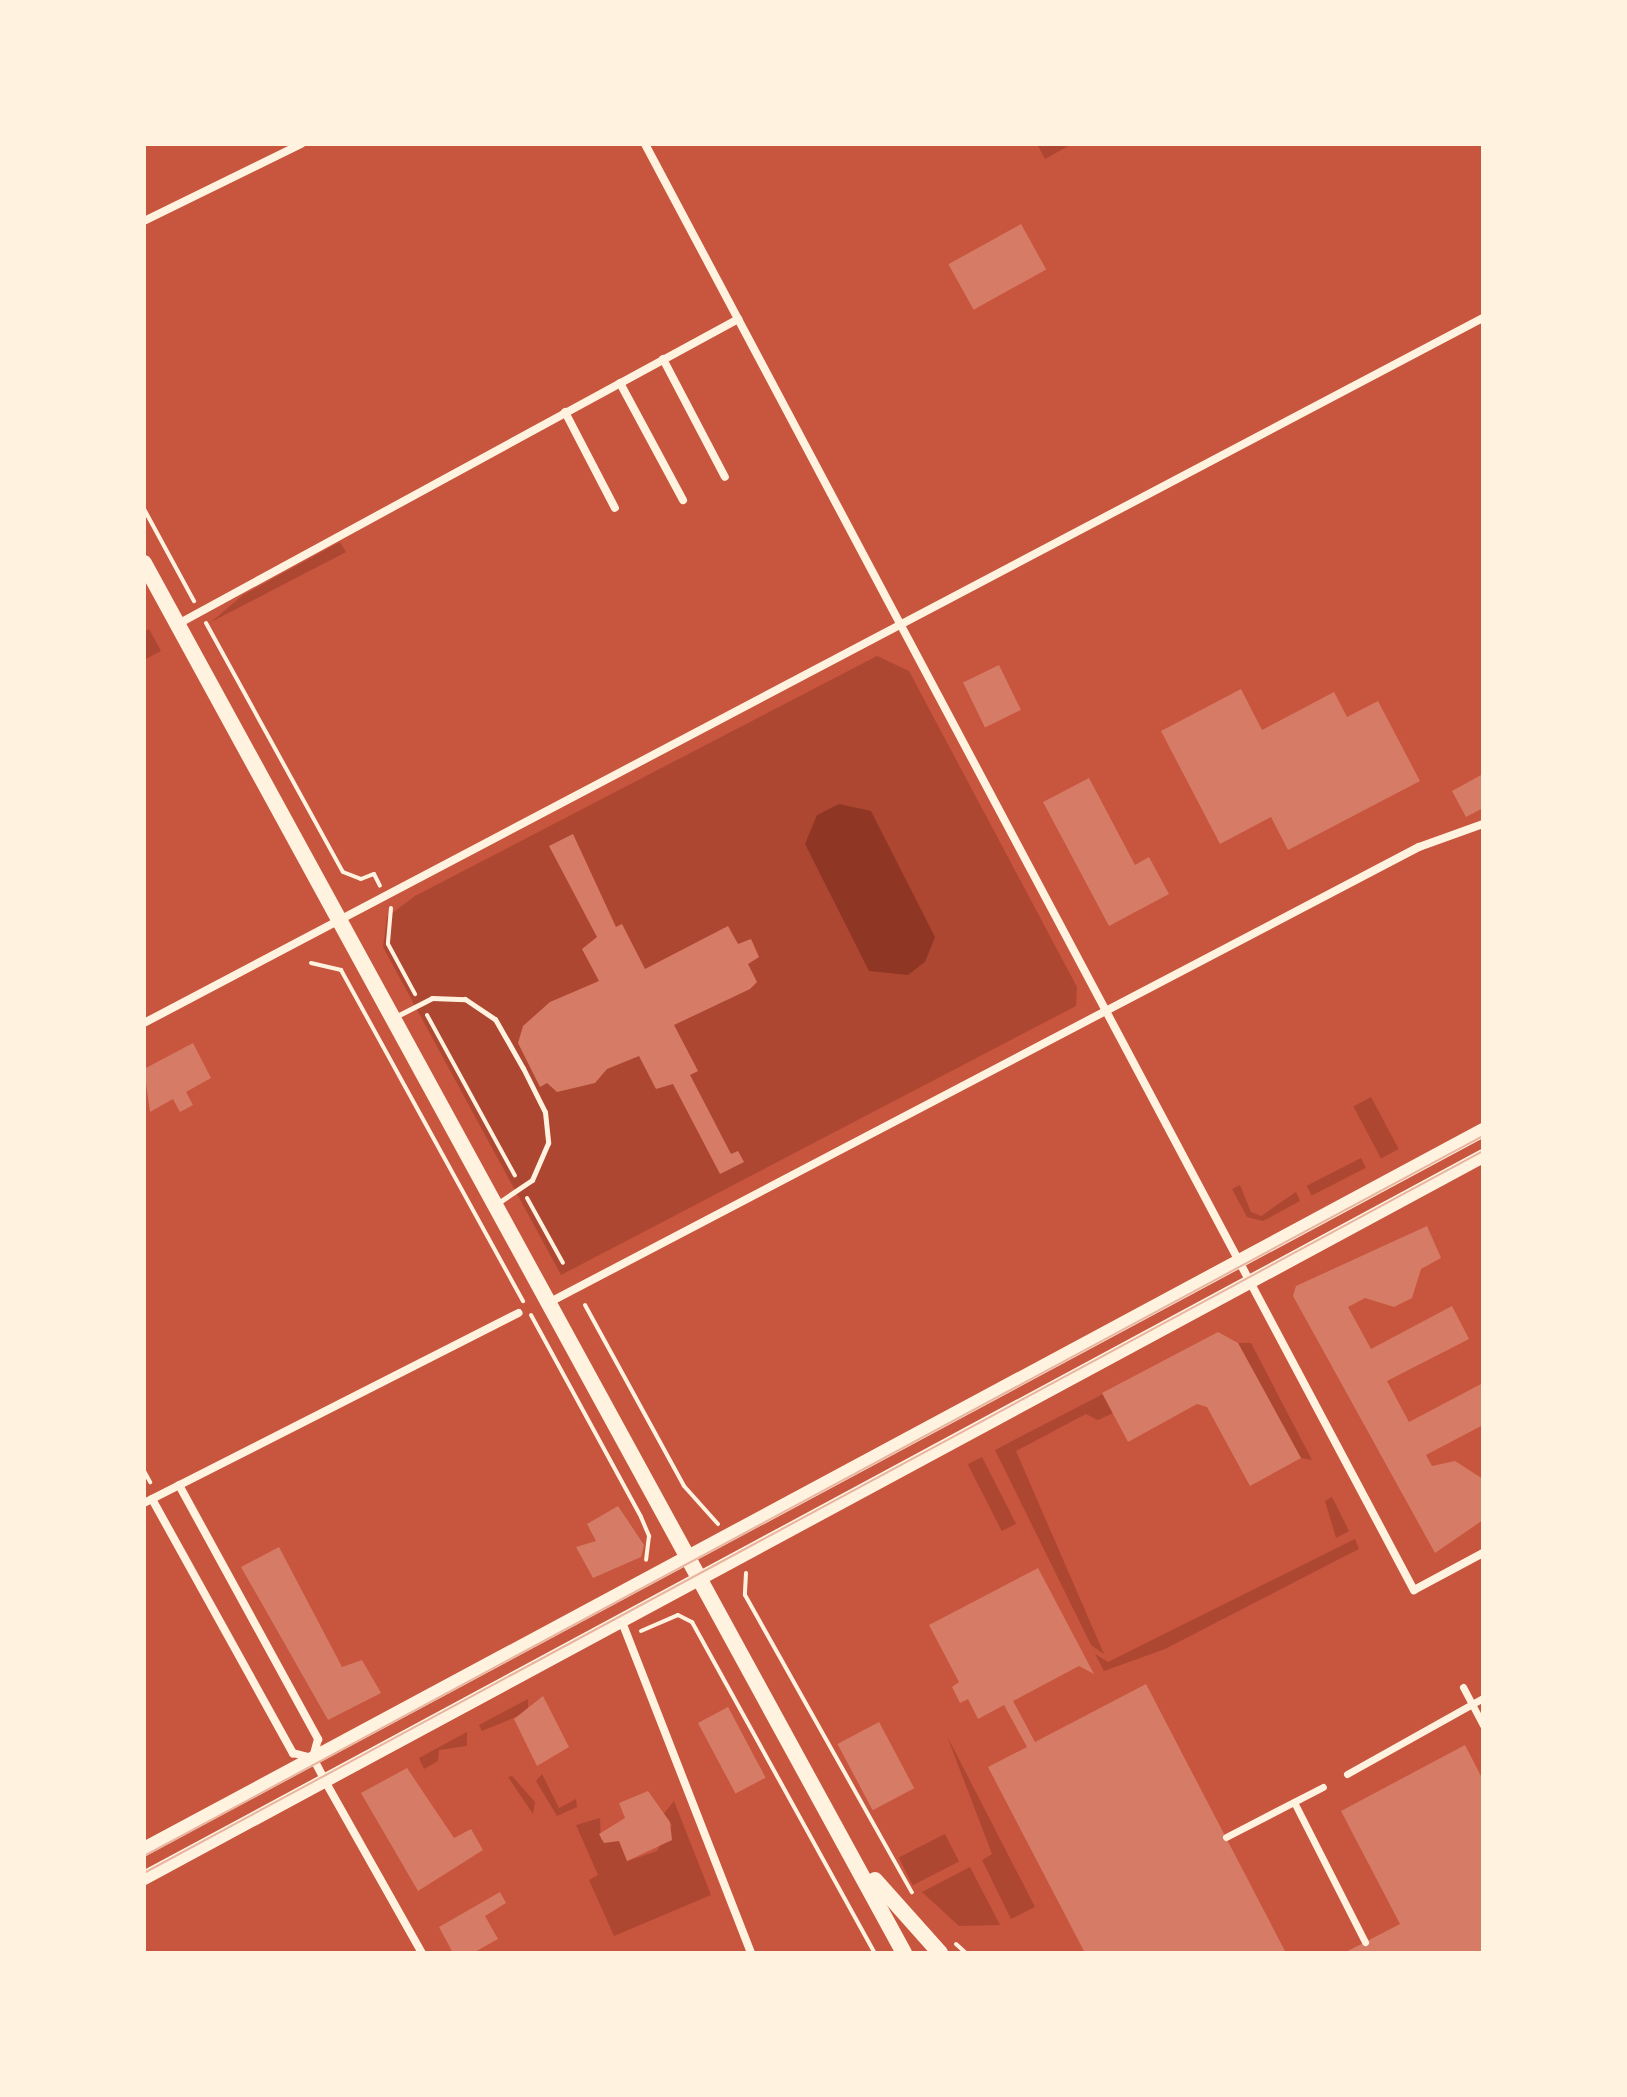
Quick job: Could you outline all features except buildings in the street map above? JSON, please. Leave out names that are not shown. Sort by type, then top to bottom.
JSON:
[{"type":"main road","points":[[144,563],[862,1865],[904,1953]]},
{"type":"main road","points":[[862,1865],[940,1953]]},
{"type":"street","points":[[144,221],[301,144]]},
{"type":"street","points":[[645,144],[1414,1590],[1483,1553]]},
{"type":"street","points":[[144,1023],[1483,318]]},
{"type":"street","points":[[178,624],[738,319]]},
{"type":"street","points":[[663,359],[725,477]]},
{"type":"street","points":[[620,383],[683,500]]},
{"type":"street","points":[[565,412],[615,508]]},
{"type":"street","points":[[550,1302],[1106,1014],[1419,847],[1483,824]]},
{"type":"street","points":[[144,1849],[1483,1130]]},
{"type":"street","points":[[144,1878],[704,1580],[1483,1156]]},
{"type":"street","points":[[313,1758],[293,1753],[148,1501],[519,1313]]},
{"type":"street","points":[[179,1485],[318,1739],[313,1758],[422,1953]]},
{"type":"street","points":[[622,1622],[751,1953]]},
{"type":"street","points":[[1463,1687],[1483,1725]]},
{"type":"street","points":[[1347,1774],[1473,1707],[1483,1698]]},
{"type":"street","points":[[1226,1837],[1323,1787]]},
{"type":"street","points":[[1294,1802],[1365,1942]]},
{"type":"lane","points":[[396,1017],[420,1003],[465,999],[504,1034],[548,1124],[543,1162],[522,1189],[498,1203]]},
{"type":"path","points":[[144,509],[343,872],[361,879],[374,874]]},
{"type":"path","points":[[396,917],[388,944],[563,1263]]},
{"type":"path","points":[[311,963],[341,970],[641,1517],[650,1549],[643,1563]]},
{"type":"path","points":[[585,1305],[709,1520]]},
{"type":"path","points":[[144,1471],[150,1482]]},
{"type":"path","points":[[747,1572],[745,1595],[918,1902]]},
{"type":"path","points":[[674,1615],[692,1622],[875,1953]]},
{"type":"path","points":[[944,1933],[966,1953]]},
{"type":"shaded area","points":[[1037,144],[1072,144],[1045,159]]},
{"type":"shaded area","points":[[340,542],[346,552],[211,622],[243,595]]},
{"type":"shaded area","points":[[149,629],[161,651],[144,660],[144,632]]},
{"type":"shaded area","points":[[877,656],[909,671],[1077,987],[1076,1006],[561,1275],[383,947],[387,917],[415,896]]},
{"type":"shaded area","points":[[839,804],[871,811],[935,937],[925,962],[908,975],[869,971],[805,844],[817,815]]},
{"type":"shaded area","points":[[1371,1097],[1399,1149],[1381,1158],[1353,1106]]},
{"type":"shaded area","points":[[1361,1158],[1366,1168],[1312,1195],[1307,1186]]},
{"type":"shaded area","points":[[1240,1185],[1251,1212],[1261,1216],[1296,1192],[1300,1201],[1263,1221],[1247,1217],[1232,1189]]},
{"type":"shaded area","points":[[1238,1343],[1251,1343],[1312,1460],[1301,1458]]},
{"type":"shaded area","points":[[1103,1394],[1113,1413],[1098,1420],[1086,1414],[1016,1451],[1104,1654],[1091,1645],[995,1450]]},
{"type":"shaded area","points":[[982,1457],[1016,1524],[1002,1531],[968,1464]]},
{"type":"shaded area","points":[[1332,1497],[1349,1531],[1336,1538],[1325,1501]]},
{"type":"shaded area","points":[[1355,1539],[1359,1549],[1165,1649],[1104,1671],[1095,1654],[1108,1662]]},
{"type":"shaded area","points":[[528,1699],[528,1712],[482,1731],[479,1725]]},
{"type":"shaded area","points":[[467,1732],[467,1746],[439,1750],[438,1761],[424,1769],[419,1758]]},
{"type":"shaded area","points":[[947,1736],[1035,1907],[1011,1919],[982,1860],[992,1854]]},
{"type":"shaded area","points":[[542,1774],[559,1808],[576,1799],[577,1807],[557,1816],[536,1781]]},
{"type":"shaded area","points":[[512,1776],[535,1802],[533,1814],[508,1777]]},
{"type":"shaded area","points":[[674,1801],[711,1895],[614,1936],[589,1880],[598,1875],[576,1825],[600,1818],[601,1840],[619,1841],[628,1861],[657,1851],[672,1825],[662,1816]]},
{"type":"shaded area","points":[[945,1834],[959,1862],[913,1885],[899,1858]]},
{"type":"shaded area","points":[[970,1867],[1000,1925],[959,1926],[922,1892]]},
{"type":"tram line","points":[[144,1856],[1483,1136]]},
{"type":"tram line","points":[[144,1873],[1483,1151]]}]
